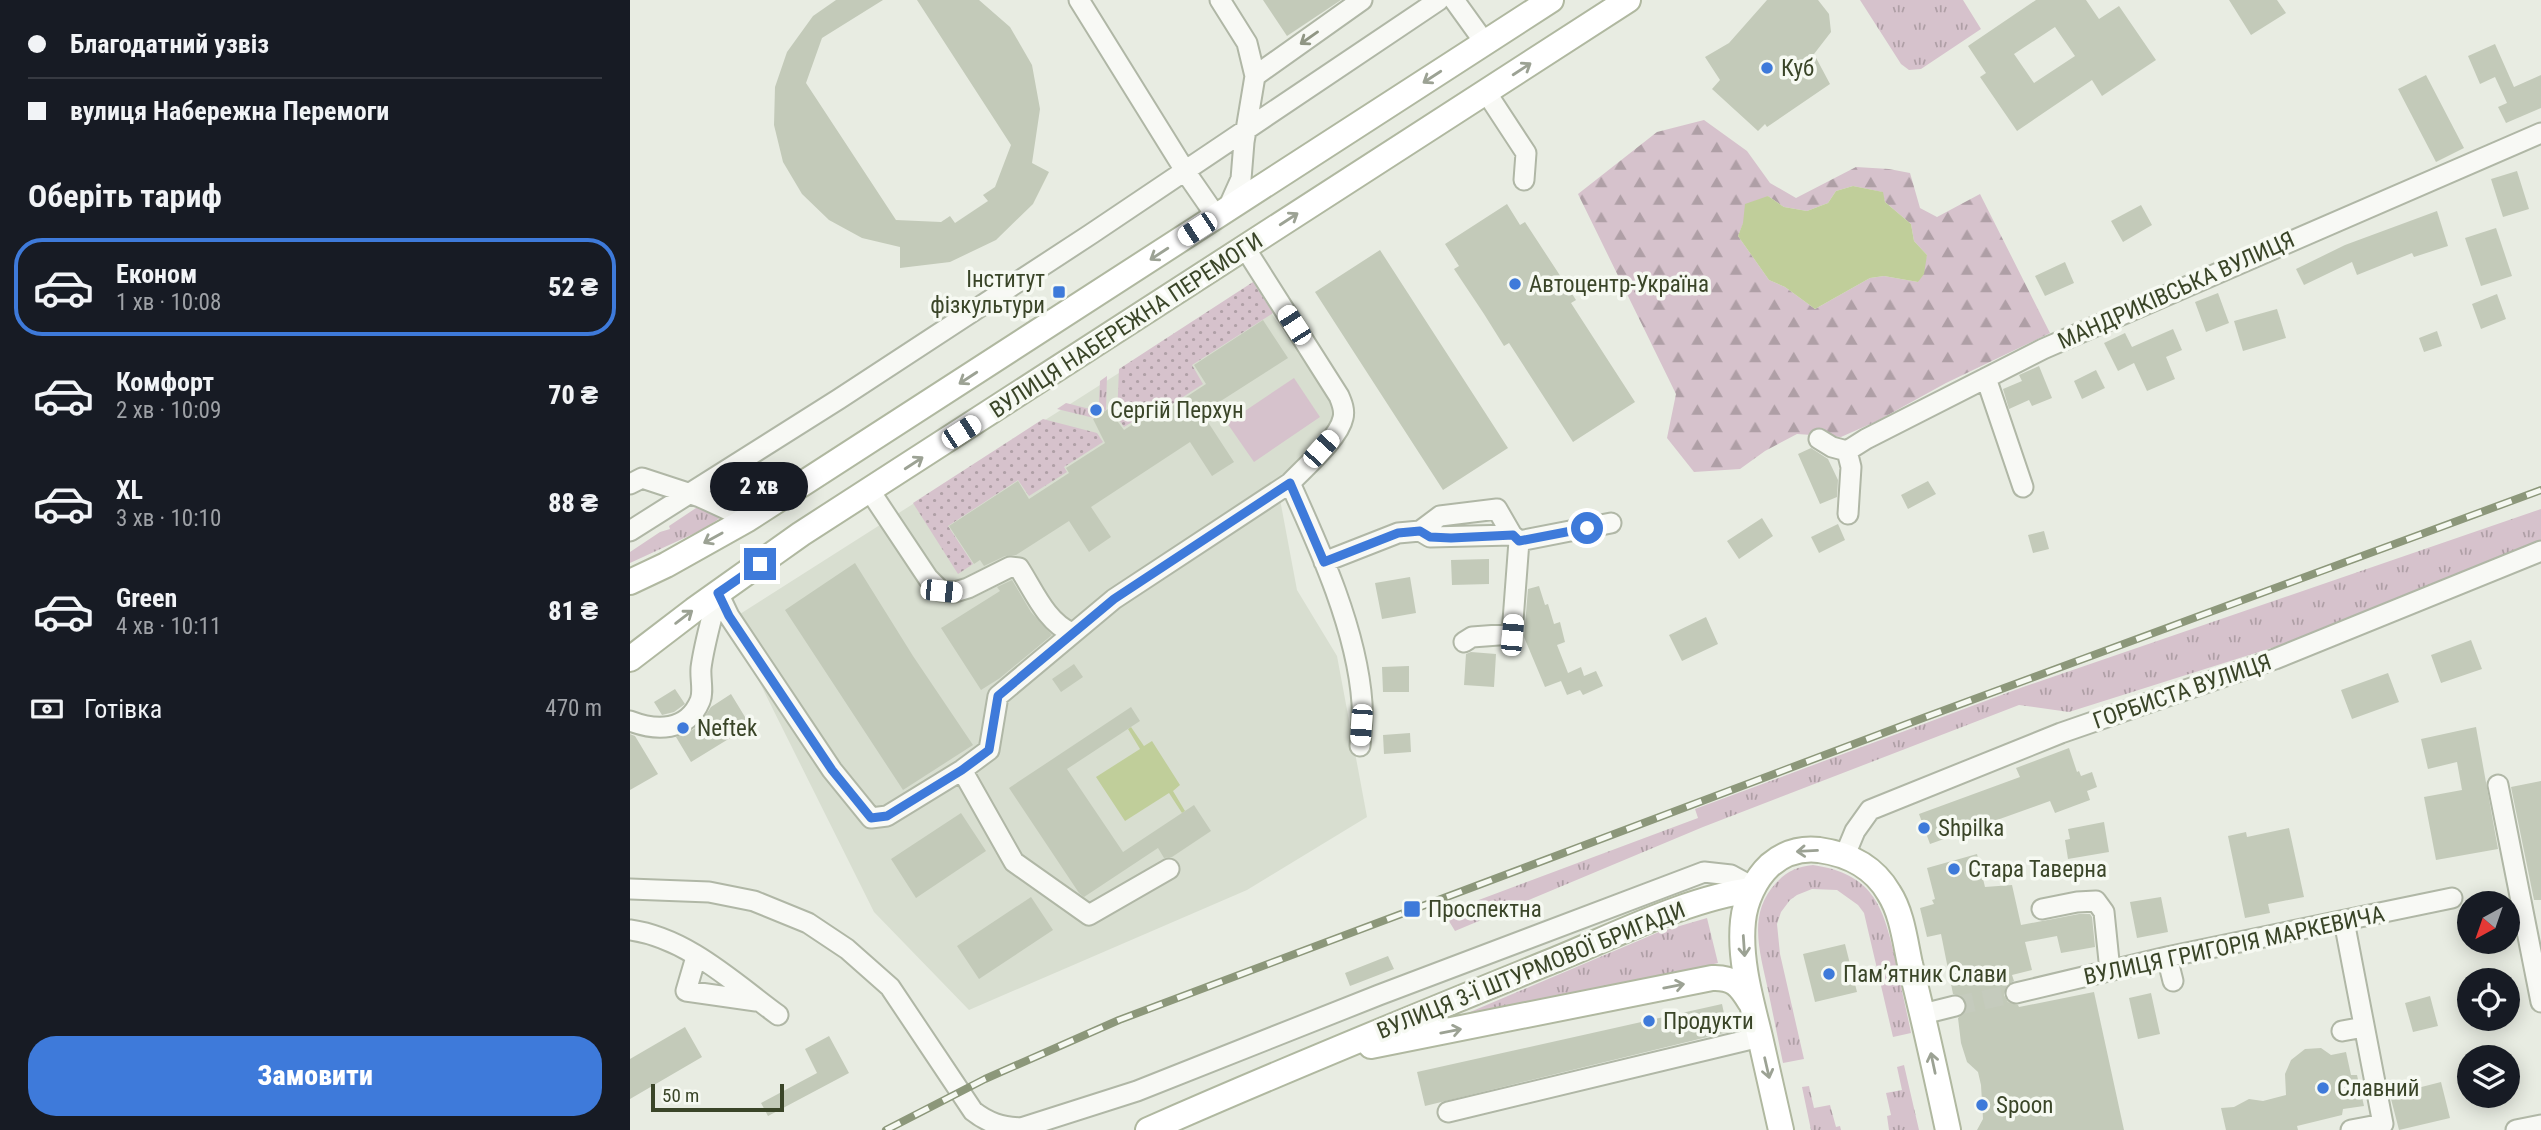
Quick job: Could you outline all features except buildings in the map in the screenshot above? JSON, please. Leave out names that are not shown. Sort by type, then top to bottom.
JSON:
[{"type":"main road","name":"ВУЛИЦЯ НАБЕРЕЖНА ПЕРЕМОГИ","points":[[630,582],[748,519],[1551,0]]},
{"type":"main road","name":"ВУЛИЦЯ НАБЕРЕЖНА ПЕРЕМОГИ","points":[[630,659],[801,534],[1628,0]]},
{"type":"main road","points":[[1335,140],[1357,175]]},
{"type":"main road","points":[[1781,1130],[1746,974],[1743,921],[1758,878],[1773,863],[1797,850],[1815,849],[1845,855],[1878,877],[1890,893],[1923,1014],[1948,1130]]},
{"type":"main road","name":"ВУЛИЦЯ 3-Ї ШТУРМОВОЇ БРИГАДИ","points":[[1148,1130],[1311,1058],[1713,897],[1753,889]]},
{"type":"main road","name":"ВУЛИЦЯ 3-Ї ШТУРМОВОЇ БРИГАДИ","points":[[1311,1058],[1712,978],[1724,977],[1734,981],[1742,988],[1752,1006]]},
{"type":"street","points":[[1079,0],[1185,170],[1222,212],[1241,179],[1255,76],[1247,43],[1220,0]]},
{"type":"street","points":[[1255,76],[1362,0]]},
{"type":"street","points":[[630,531],[862,384],[1439,0]]},
{"type":"street","points":[[1454,0],[1485,43]]},
{"type":"street","points":[[1486,92],[1526,153],[1524,180]]},
{"type":"street","name":"МАНДРИКІВСЬКА ВУЛИЦЯ","points":[[1847,451],[2056,343],[2471,161],[2541,133]]},
{"type":"street","points":[[718,593],[729,616],[832,770],[871,818],[887,816],[962,770],[989,750],[998,696],[1114,599],[1290,483],[1337,432],[1344,415],[1339,396],[1245,248]]},
{"type":"street","points":[[1986,378],[2023,487]]},
{"type":"street","points":[[1819,439],[1832,447],[1847,451],[1851,467],[1848,514]]},
{"type":"street","points":[[630,484],[642,478],[748,519]]},
{"type":"street","points":[[1290,483],[1324,562],[1357,664],[1362,705],[1360,746]]},
{"type":"street","points":[[870,491],[928,578],[941,591],[955,592],[1010,567],[1019,568],[1053,620],[1060,628],[1072,633]]},
{"type":"street","points":[[1324,562],[1398,533],[1420,531],[1440,516],[1497,509],[1516,538],[1512,635],[1472,638],[1464,642]]},
{"type":"street","points":[[1516,538],[1563,534],[1611,523]]},
{"type":"street","name":"ГОРБИСТА ВУЛИЦЯ","points":[[1845,855],[1855,831],[1870,810],[2061,733],[2275,659],[2541,551]]},
{"type":"street","points":[[630,721],[649,729],[670,728],[692,715],[701,699],[701,668],[718,593]]},
{"type":"street","points":[[962,770],[1014,862],[1089,915],[1169,869]]},
{"type":"street","points":[[2498,785],[2541,1002]]},
{"type":"street","points":[[630,889],[720,895],[754,901],[808,923],[847,949],[890,987],[973,1111],[995,1124],[1021,1128],[1137,1091],[1379,995],[1704,872],[1731,875],[1753,889]]},
{"type":"street","name":"ВУЛИЦЯ ГРИГОРІЯ МАРКЕВИЧА","points":[[2016,993],[2167,957],[2452,898]]},
{"type":"street","points":[[2042,909],[2077,901],[2096,901],[2104,912],[2110,971]]},
{"type":"street","points":[[2344,921],[2383,1124],[2351,1130]]},
{"type":"street","points":[[630,930],[649,933],[673,942],[778,1015]]},
{"type":"street","points":[[696,957],[686,991],[760,1002]]},
{"type":"street","points":[[2167,957],[2173,981]]},
{"type":"street","points":[[1923,1014],[1955,1006]]},
{"type":"street","points":[[2342,1031],[2364,1027]]},
{"type":"street","points":[[1448,1112],[1760,1037]]},
{"type":"street","points":[[2516,1130],[2541,1125]]},
{"type":"shaded area","points":[[1853,186],[1883,192],[1885,202],[1911,224],[1914,241],[1927,255],[1924,274],[1918,282],[1884,276],[1870,278],[1815,309],[1785,287],[1769,280],[1738,236],[1743,223],[1745,204],[1768,196],[1784,207],[1807,211],[1828,203],[1836,191]]},
{"type":"shaded area","points":[[1254,287],[1338,413],[1279,494],[1297,590],[1337,656],[1367,817],[1247,890],[969,1010],[874,912],[729,621]]},
{"type":"shaded area","points":[[1131,727],[1144,746],[1152,741],[1180,785],[1173,791],[1185,811],[1182,813],[1169,793],[1125,821],[1096,777],[1140,749],[1128,729]]},
{"type":"green space","points":[[1860,0],[1963,0],[1981,29],[1921,69],[1909,70],[1901,64]]},
{"type":"green space","points":[[1704,120],[1747,151],[1770,183],[1796,198],[1856,167],[1910,173],[1920,208],[1937,217],[1980,194],[2050,333],[1841,437],[1797,434],[1765,451],[1740,469],[1694,472],[1667,438],[1676,394],[1578,194],[1657,132]],"holes":[[[1853,186],[1882,192],[1885,202],[1911,224],[1914,241],[1927,255],[1918,282],[1884,276],[1870,278],[1815,309],[1785,287],[1769,280],[1738,236],[1743,224],[1768,196],[1784,207],[1807,211],[1828,203],[1836,191]]]},
{"type":"green space","points":[[1253,282],[1273,313],[1192,365],[1203,384],[1169,406],[1166,401],[1124,427],[1117,417],[1119,369]]},
{"type":"green space","points":[[1107,376],[1106,410],[1094,418],[1057,409],[1066,403],[1090,409],[1099,402],[1100,381]]},
{"type":"green space","points":[[1294,378],[1320,417],[1254,462],[1227,423]]},
{"type":"green space","points":[[1043,419],[1097,433],[1103,442],[1064,467],[1067,472],[1029,496],[1018,480],[948,526],[973,564],[958,574],[913,503]]},
{"type":"green space","points":[[702,504],[721,517],[706,528],[630,563],[630,552],[660,532],[670,529],[669,526]]},
{"type":"green space","points":[[2541,509],[2541,563],[2069,712],[2019,705],[1703,827],[1455,931],[1444,913],[1698,818],[1695,809],[2023,687]]},
{"type":"green space","points":[[1813,865],[1833,869],[1862,884],[1879,907],[1890,939],[1911,1033],[1893,1037],[1864,913],[1858,905],[1837,890],[1812,889],[1790,900],[1781,912],[1777,924],[1780,954],[1804,1059],[1783,1063],[1759,948],[1759,920],[1761,907],[1776,883],[1793,870]]},
{"type":"green space","points":[[1707,918],[1718,963],[1423,1032],[1659,932]]},
{"type":"green space","points":[[1904,1065],[1919,1130],[1889,1130],[1887,1116],[1891,1115],[1886,1093],[1902,1090],[1897,1067]]},
{"type":"green space","points":[[1809,1086],[1814,1108],[1830,1105],[1836,1127],[1840,1126],[1841,1130],[1811,1130],[1802,1087]]},
{"type":"tunnel","points":[[1955,1006],[2016,993]]},
{"type":"railway","points":[[886,1130],[985,1079],[1119,1020],[1923,718],[2541,490]]},
{"type":"place","name":"Куб","points":[[1767,68]]},
{"type":"place","name":"Автоцентр-Україна","points":[[1515,284]]},
{"type":"place","name":"Інститут фізкультури","points":[[1059,292]]},
{"type":"place","name":"Сергій Перхун","points":[[1096,410]]},
{"type":"place","name":"Neftek","points":[[683,728]]},
{"type":"place","name":"Shpilka","points":[[1924,828]]},
{"type":"place","name":"Стара Таверна","points":[[1954,869]]},
{"type":"place","name":"Проспектна","points":[[1412,909]]},
{"type":"place","name":"Пам’ятник Слави","points":[[1829,974]]},
{"type":"place","name":"Продукти","points":[[1649,1021]]},
{"type":"place","name":"Славний","points":[[2323,1088]]},
{"type":"place","name":"Spoon","points":[[1982,1105]]},
{"type":"route","points":[[760,564],[718,593],[729,616],[832,770],[871,818],[887,816],[962,770],[989,750],[998,696],[1114,599],[1290,483],[1324,562],[1398,533],[1420,531],[1430,537],[1451,538],[1513,535],[1519,541],[1587,528]]}]
